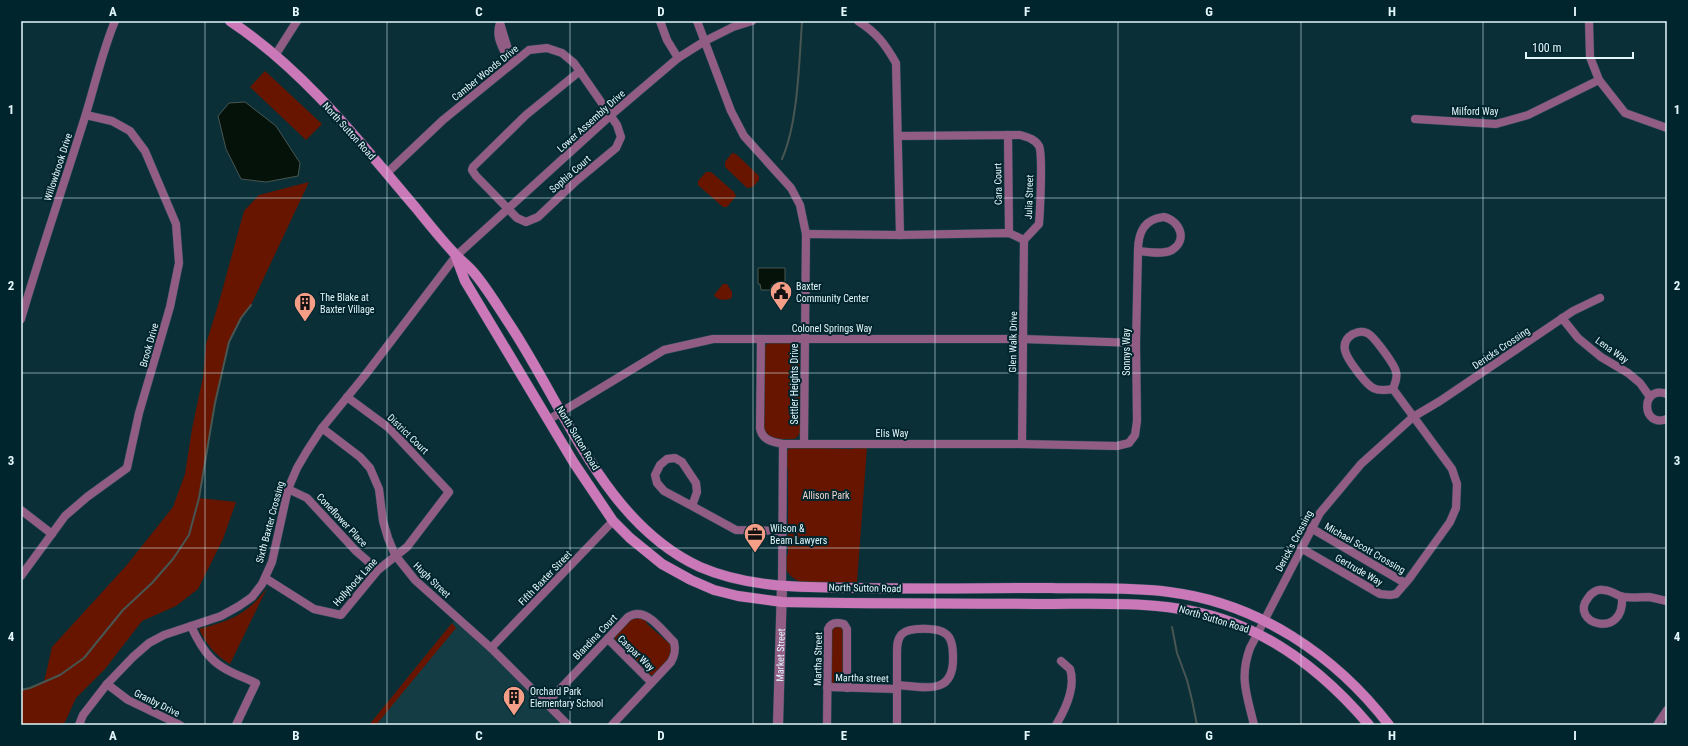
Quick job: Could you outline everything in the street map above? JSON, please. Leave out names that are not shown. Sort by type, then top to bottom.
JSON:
[{"type":"main road","name":"North Sutton Road","points":[[230,21],[276,54],[295,72],[387,173],[456,256],[474,272],[514,330],[571,429],[618,502],[655,539],[676,554],[711,571],[747,582],[782,586],[876,588],[1132,588],[1187,595],[1227,606],[1264,620],[1303,642],[1337,668],[1361,691],[1389,725]]},
{"type":"main road","name":"North Sutton Road","points":[[456,256],[465,281],[574,463],[613,521],[657,561],[691,580],[714,590],[738,596],[782,602],[1046,604],[1164,606],[1179,608],[1240,625],[1300,659],[1323,678],[1369,725]]},
{"type":"street","name":"Willowbrook Drive","points":[[21,319],[86,115],[106,42],[115,21]]},
{"type":"street","points":[[276,54],[297,21]]},
{"type":"street","points":[[660,21],[678,58]]},
{"type":"street","name":"Settler Heights Drive","points":[[697,21],[731,111],[744,136],[791,188],[800,205],[806,234],[804,443]]},
{"type":"street","name":"Lower Assembly Drive","points":[[456,256],[612,115],[678,58],[705,41],[733,27],[752,21]]},
{"type":"street","points":[[858,21],[876,33],[896,63],[900,235]]},
{"type":"street","points":[[1589,21],[1590,57],[1599,80],[1625,113],[1667,128]]},
{"type":"street","points":[[500,22],[501,38],[512,59]]},
{"type":"street","name":"Camber Woods Drive","points":[[387,173],[443,120],[512,59],[529,50],[547,48],[562,53],[574,63],[612,115]]},
{"type":"street","name":"Sophia Court","points":[[580,71],[526,114],[474,167],[473,173],[520,220],[529,222],[535,220],[575,182],[616,148],[620,140],[621,132],[612,115]]},
{"type":"street","name":"Milford Way","points":[[1415,119],[1496,124],[1528,115],[1599,80]]},
{"type":"street","name":"Brook Drive","points":[[21,576],[65,516],[87,497],[127,468],[139,413],[170,307],[179,263],[176,224],[144,151],[130,131],[112,121],[86,115]]},
{"type":"street","name":"Cara Court","points":[[1008,135],[1009,233]]},
{"type":"street","name":"Julia Street","points":[[898,136],[1020,135],[1032,139],[1039,146],[1041,166],[1039,224],[1024,240]]},
{"type":"street","name":"Sonnys Way","points":[[1122,444],[1128,443],[1135,435],[1137,421],[1136,343],[1138,238],[1150,220],[1164,217],[1175,221],[1180,231],[1180,237],[1178,243],[1172,250],[1163,253],[1138,251]]},
{"type":"street","points":[[806,234],[900,235],[1009,233],[1024,240]]},
{"type":"street","name":"Glen Walk Drive","points":[[1022,444],[1024,240]]},
{"type":"street","name":"Sixth Baxter Crossing","points":[[79,725],[83,715],[107,684],[149,643],[164,635],[221,616],[252,597],[262,584],[272,562],[288,489],[297,468],[322,428],[456,256]]},
{"type":"street","name":"Dericks Crossing","points":[[1414,417],[1562,318],[1600,298]]},
{"type":"street","name":"Lena Way","points":[[1562,318],[1578,338],[1601,357],[1628,373],[1640,383],[1650,397]]},
{"type":"street","points":[[1355,333],[1369,333],[1396,370],[1397,378],[1393,389],[1376,391],[1369,386],[1347,358],[1344,350],[1345,341],[1349,336],[1355,333]]},
{"type":"street","name":"Elis Way","points":[[761,338],[760,432],[768,440],[783,444],[1022,444],[1117,446],[1122,444]]},
{"type":"street","name":"Colonel Springs Way","points":[[548,420],[664,350],[713,339],[1023,339],[1136,343]]},
{"type":"street","name":"Michael Scott Crossing","points":[[1311,528],[1405,584],[1450,522],[1456,508],[1457,484],[1452,469],[1393,389]]},
{"type":"street","points":[[1667,394],[1662,392],[1655,393],[1650,397],[1647,403],[1647,410],[1650,416],[1656,420],[1667,419]]},
{"type":"street","name":"District Court","points":[[347,397],[389,428],[449,492]]},
{"type":"street","name":"Derick's Crossing","points":[[1254,725],[1245,686],[1245,662],[1250,648],[1311,528],[1320,513],[1361,464],[1414,417]]},
{"type":"street","name":"Hugh Street","points":[[322,428],[360,457],[370,468],[379,489],[383,521],[388,538],[395,555],[415,580],[491,648],[568,725]]},
{"type":"street","points":[[782,586],[783,444]]},
{"type":"street","points":[[692,506],[697,492],[696,483],[682,462],[675,458],[668,459],[660,465],[655,475],[657,483],[664,491],[736,530],[783,531]]},
{"type":"street","name":"Coneflower Place","points":[[288,489],[307,498],[356,551],[378,570]]},
{"type":"street","name":"Hollyhock Lane","points":[[265,578],[314,609],[341,615],[378,570],[407,547],[449,492]]},
{"type":"street","points":[[21,510],[52,534]]},
{"type":"street","name":"Fifth Baxter Street","points":[[491,648],[613,521]]},
{"type":"street","name":"Gertrude Way","points":[[1301,548],[1380,594],[1396,594],[1405,584]]},
{"type":"street","name":"Market Street","points":[[778,725],[782,586]]},
{"type":"street","points":[[1622,596],[1623,603],[1619,615],[1612,622],[1602,625],[1593,623],[1587,618],[1584,609],[1586,599],[1593,592],[1602,589],[1622,596],[1650,597],[1667,601]]},
{"type":"street","name":"Blandina Court","points":[[546,704],[628,617],[639,613],[648,617],[674,642],[676,648],[671,662],[612,725]]},
{"type":"street","name":"Martha Street","points":[[827,725],[828,629],[833,624],[841,623],[846,626],[848,632],[847,688]]},
{"type":"street","points":[[190,626],[198,641],[211,659],[256,683],[236,725]]},
{"type":"street","points":[[897,687],[937,686],[947,681],[952,674],[953,659],[950,639],[946,634],[934,630],[913,629],[902,634],[898,641],[897,687],[897,725]]},
{"type":"street","name":"Caspar Way","points":[[608,639],[651,682]]},
{"type":"street","points":[[1056,725],[1065,709],[1071,682],[1070,669],[1061,661]]},
{"type":"street","name":"Granby Drive","points":[[107,684],[128,700],[180,725]]},
{"type":"street","name":"Martha street","points":[[827,687],[897,687]]},
{"type":"street","points":[[1660,724],[1667,710]]},
{"type":"shaded area","points":[[245,102],[276,126],[300,163],[298,176],[266,182],[241,179],[226,149],[218,116],[229,103]]},
{"type":"shaded area","points":[[758,268],[785,268],[785,283],[788,284],[788,289],[786,291],[777,291],[776,285],[772,285],[770,290],[761,290],[760,284],[758,284]]},
{"type":"shaded area","points":[[457,617],[568,725],[369,725]]},
{"type":"green space","points":[[265,71],[322,124],[306,140],[250,87]]},
{"type":"green space","points":[[732,153],[736,154],[759,176],[759,180],[753,187],[747,188],[725,167],[725,162]]},
{"type":"green space","points":[[706,172],[711,172],[734,192],[736,196],[727,207],[723,207],[698,185],[698,181]]},
{"type":"green space","points":[[309,182],[251,305],[241,318],[229,342],[215,403],[199,498],[236,502],[223,539],[198,589],[176,606],[142,621],[105,669],[76,698],[65,722],[59,725],[21,725],[21,690],[44,682],[52,647],[126,566],[173,507],[185,474],[192,429],[203,377],[206,344],[244,211],[259,195]]},
{"type":"green space","points":[[723,284],[727,284],[732,292],[732,297],[730,299],[719,299],[714,295]]},
{"type":"green space","points":[[769,342],[796,342],[800,346],[800,433],[794,439],[773,439],[769,437],[764,430],[764,347]]},
{"type":"green space","name":"Allison Park","points":[[790,447],[852,449],[855,447],[867,447],[857,582],[802,582],[793,578],[785,567],[788,554],[788,470],[786,458]]},
{"type":"green space","points":[[267,588],[230,664],[212,649],[199,629],[237,616],[252,605]]},
{"type":"green space","points":[[639,617],[646,620],[647,624],[672,646],[670,658],[653,675],[650,675],[625,648],[621,647],[615,641],[615,636],[632,619]]},
{"type":"green space","points":[[452,623],[456,628],[376,725],[369,725]]},
{"type":"green space","points":[[833,626],[843,627],[845,683],[843,686],[830,683],[830,630]]},
{"type":"waterway","points":[[782,159],[795,111],[802,22]]},
{"type":"waterway","points":[[21,690],[30,688],[60,675],[84,658],[123,610],[152,583],[173,559],[189,535],[199,498],[215,403],[229,342],[241,318],[251,305]]},
{"type":"waterway","points":[[1172,627],[1177,653],[1187,680],[1197,725]]},
{"type":"place","name":"Baxter Community Center","points":[[781,312]]},
{"type":"place","name":"The Blake at Baxter Village","points":[[305,322]]},
{"type":"place","name":"Wilson & Beam Lawyers","points":[[755,554]]},
{"type":"place","name":"Orchard Park Elementary School","points":[[514,716]]}]
